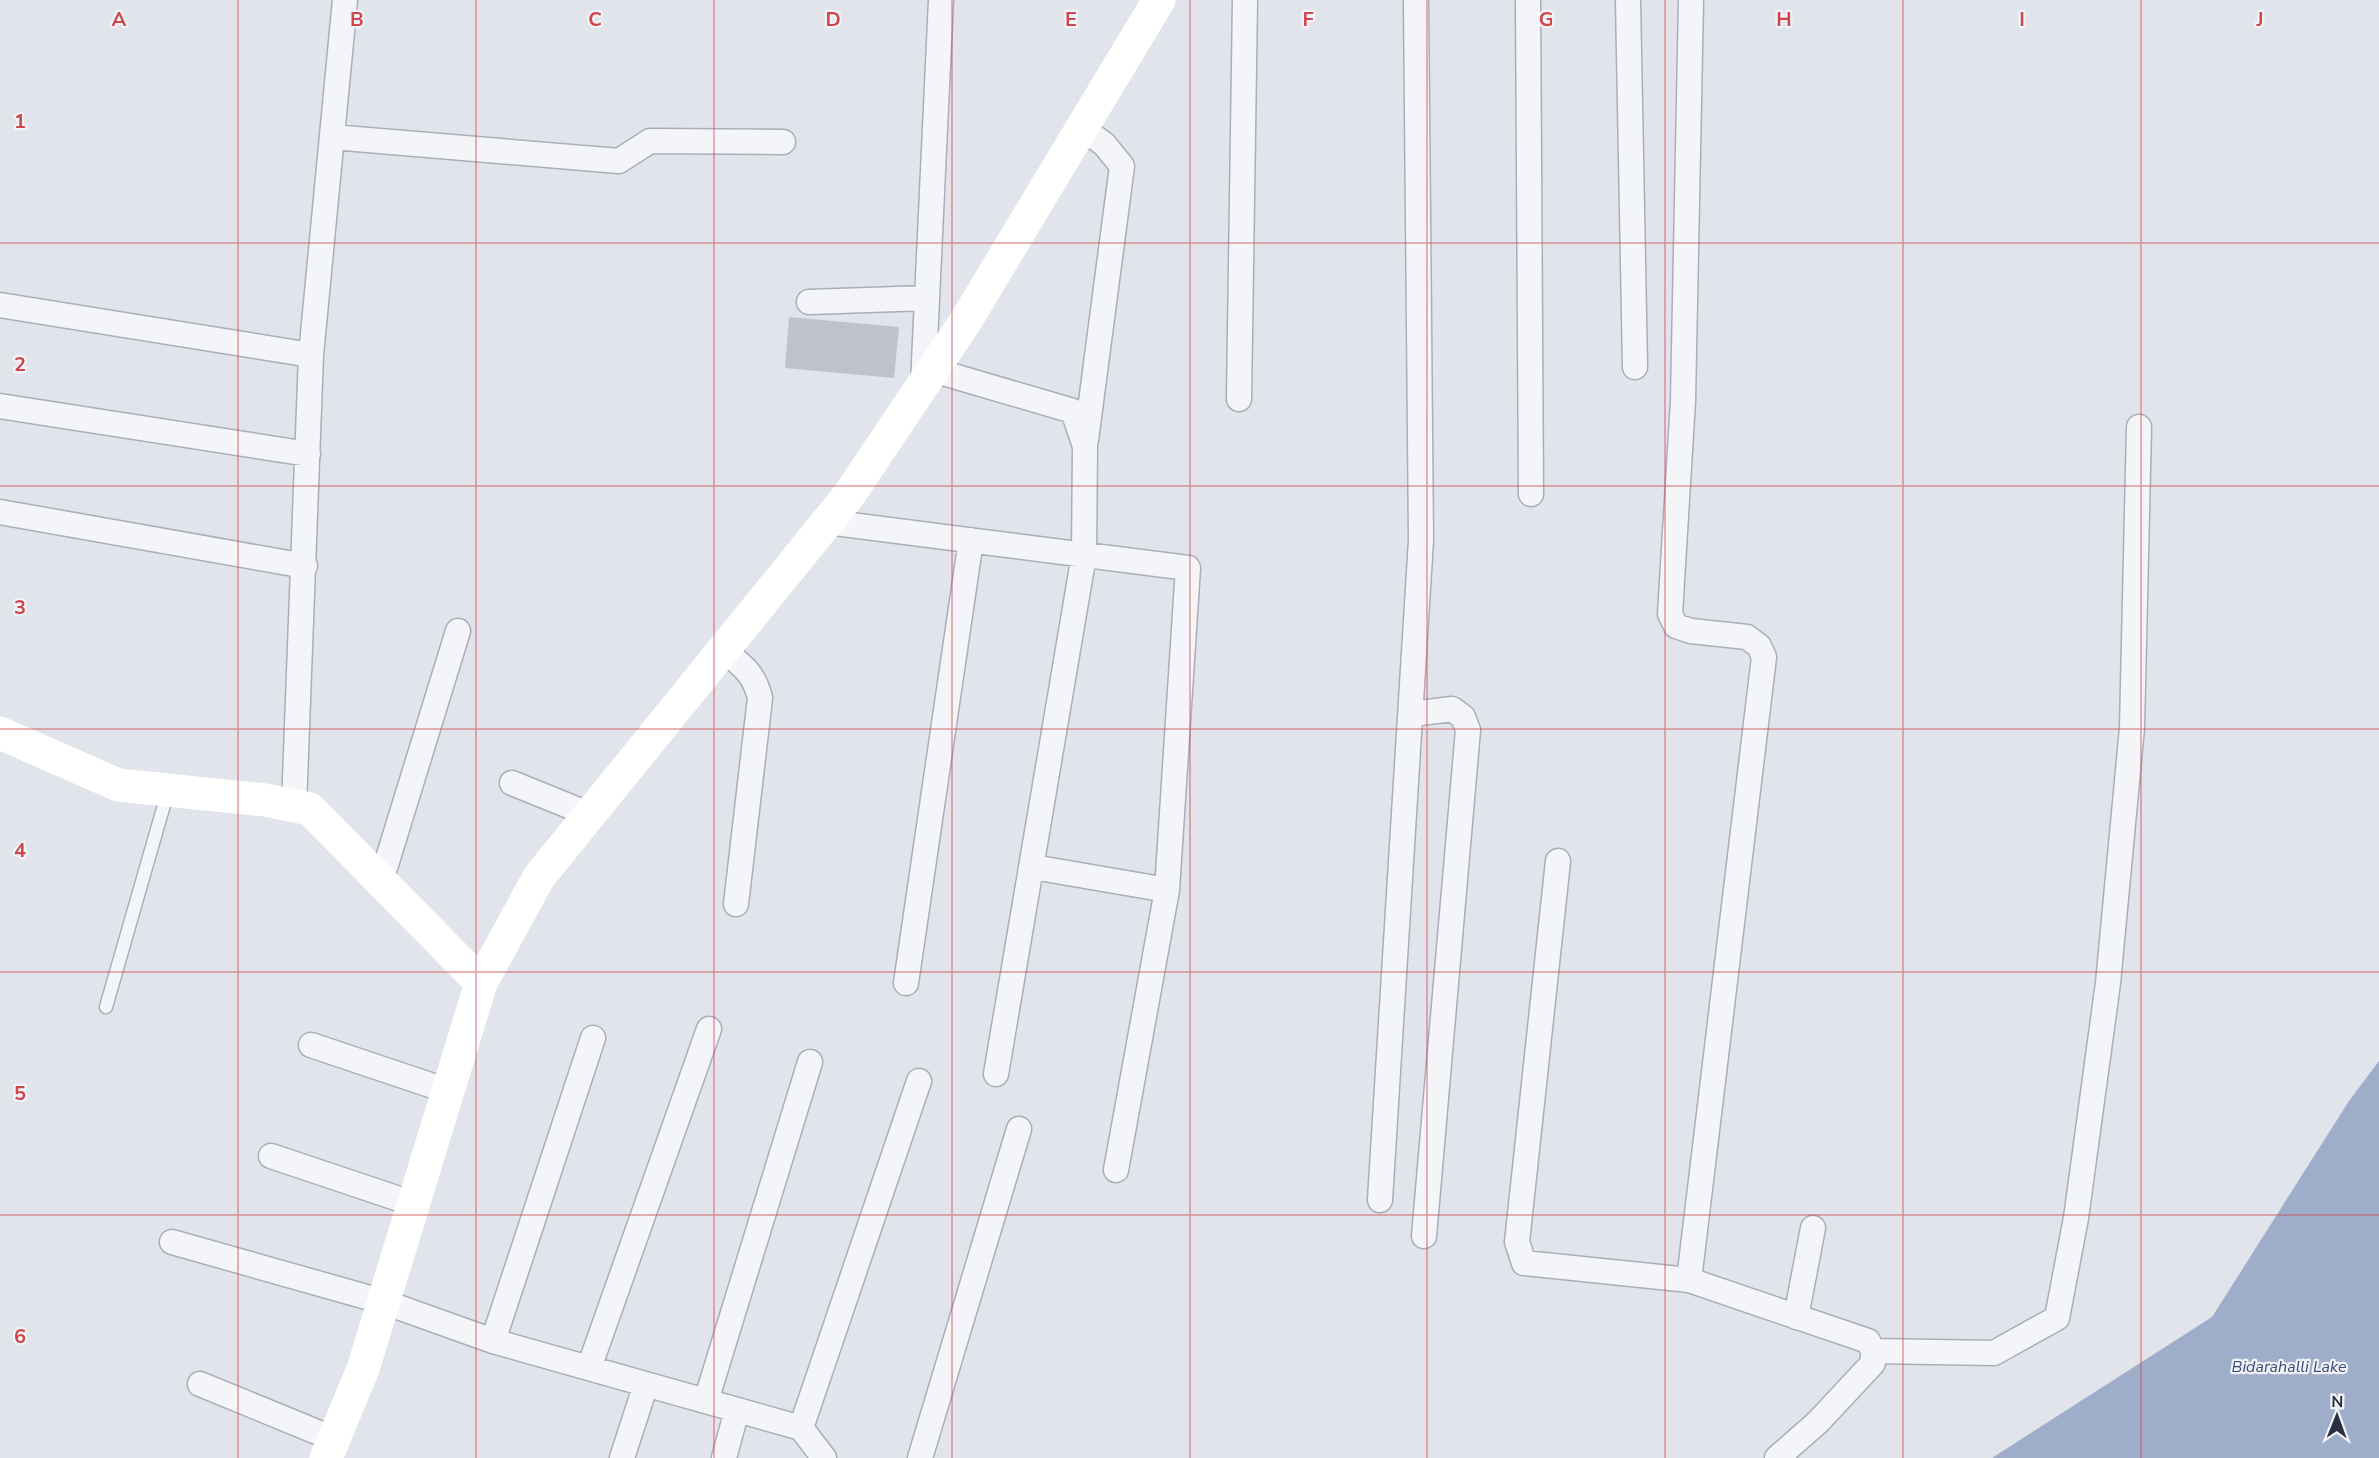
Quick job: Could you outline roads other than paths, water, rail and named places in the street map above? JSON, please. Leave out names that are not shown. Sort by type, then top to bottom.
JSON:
[{"type":"main road","points":[[330,1448],[363,1369],[481,983],[539,877],[849,495],[928,377],[1083,129],[1159,0]]},
{"type":"main road","points":[[0,733],[118,785],[266,800],[310,809],[481,983]]},
{"type":"street","points":[[294,806],[305,566],[311,355],[345,0]]},
{"type":"street","points":[[941,0],[927,298],[928,377],[1073,411],[1085,446]]},
{"type":"street","points":[[1239,399],[1245,0]]},
{"type":"street","points":[[1380,1200],[1422,525],[1416,0]]},
{"type":"street","points":[[1528,0],[1531,494]]},
{"type":"street","points":[[1628,0],[1635,367]]},
{"type":"street","points":[[1689,1280],[1764,657],[1759,646],[1747,637],[1691,631],[1676,626],[1670,614],[1683,401],[1691,0]]},
{"type":"street","points":[[996,1074],[1033,867],[1084,555],[1085,446],[1122,166],[1104,144],[1083,129]]},
{"type":"street","points":[[332,137],[619,160],[650,141],[783,142]]},
{"type":"street","points":[[809,302],[927,298]]},
{"type":"street","points":[[0,304],[311,355]]},
{"type":"street","points":[[0,406],[308,454]]},
{"type":"street","points":[[1873,1352],[1994,1353],[2057,1318],[2076,1218],[2106,994],[2131,739],[2139,426]]},
{"type":"street","points":[[0,512],[305,566]]},
{"type":"street","points":[[827,522],[1188,568],[1167,890],[1116,1170]]},
{"type":"street","points":[[906,983],[971,540]]},
{"type":"street","points":[[381,881],[458,631]]},
{"type":"street","points":[[723,650],[745,668],[756,682],[760,698],[736,904]]},
{"type":"street","points":[[1412,714],[1452,709],[1463,717],[1468,730],[1424,1236]]},
{"type":"street","points":[[512,783],[591,814]]},
{"type":"street","points":[[1558,861],[1517,1242],[1524,1263],[1689,1280],[1868,1341],[1873,1352],[1873,1363],[1818,1422],[1778,1458]]},
{"type":"street","points":[[1033,867],[1167,890]]},
{"type":"street","points":[[589,1368],[709,1029]]},
{"type":"street","points":[[493,1341],[592,1038]]},
{"type":"street","points":[[311,1045],[448,1091]]},
{"type":"street","points":[[706,1401],[810,1062]]},
{"type":"street","points":[[801,1428],[919,1081]]},
{"type":"street","points":[[920,1458],[1019,1129]]},
{"type":"street","points":[[271,1156],[414,1204]]},
{"type":"street","points":[[1796,1317],[1813,1228]]},
{"type":"street","points":[[172,1242],[384,1302],[493,1341],[801,1428],[824,1458]]},
{"type":"street","points":[[200,1384],[330,1448]]},
{"type":"street","points":[[622,1458],[645,1384]]},
{"type":"street","points":[[724,1458],[737,1410]]},
{"type":"lane","points":[[106,1007],[168,790]]},
{"type":"water","name":"Bidarahalli Lake","points":[[2379,1061],[2379,1458],[1992,1458],[2212,1317],[2349,1101]]}]
